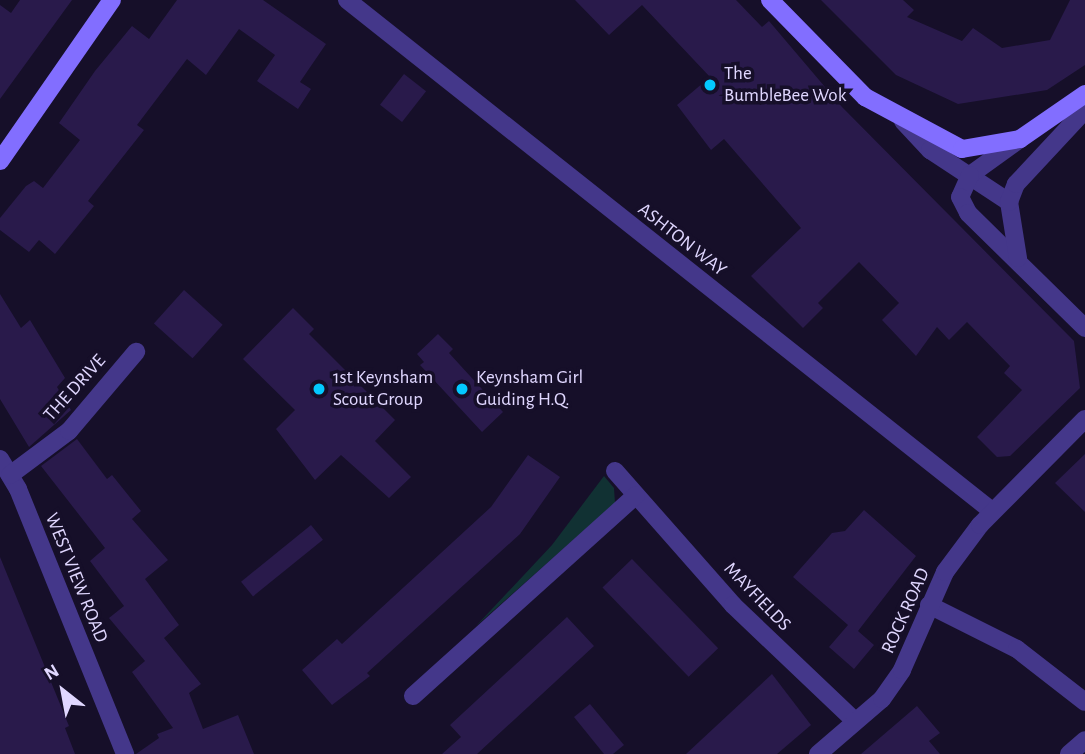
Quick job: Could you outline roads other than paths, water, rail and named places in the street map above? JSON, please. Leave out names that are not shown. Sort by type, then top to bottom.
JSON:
[{"type":"main road","points":[[0,161],[112,0]]},
{"type":"main road","points":[[770,0],[865,97],[903,121],[962,149],[1020,139],[1085,94]]},
{"type":"street","name":"ASHTON WAY","points":[[347,0],[992,511]]},
{"type":"street","points":[[1018,258],[1009,202],[1027,170],[1085,110]]},
{"type":"street","points":[[903,121],[930,150],[1009,202]]},
{"type":"street","points":[[1020,139],[970,175],[960,197],[968,212],[1018,258],[1085,328]]},
{"type":"street","name":"THE DRIVE","points":[[10,475],[69,431],[136,352]]},
{"type":"street","name":"ROCK ROAD","points":[[818,754],[882,699],[902,670],[945,572],[992,511],[1085,419]]},
{"type":"street","name":"WEST VIEW ROAD","points":[[0,459],[10,475],[124,754]]},
{"type":"street","name":"MAYFIELDS","points":[[615,471],[733,605],[855,721]]},
{"type":"street","points":[[414,696],[636,495]]},
{"type":"street","points":[[929,605],[1017,649],[1085,702]]},
{"type":"street","points":[[1069,754],[1085,740]]},
{"type":"place","name":"The BumbleBee Wok","points":[[710,85]]},
{"type":"place","name":"1st Keynsham Scout Group","points":[[319,389]]},
{"type":"place","name":"Keynsham Girl Guiding H.Q.","points":[[462,389]]}]
